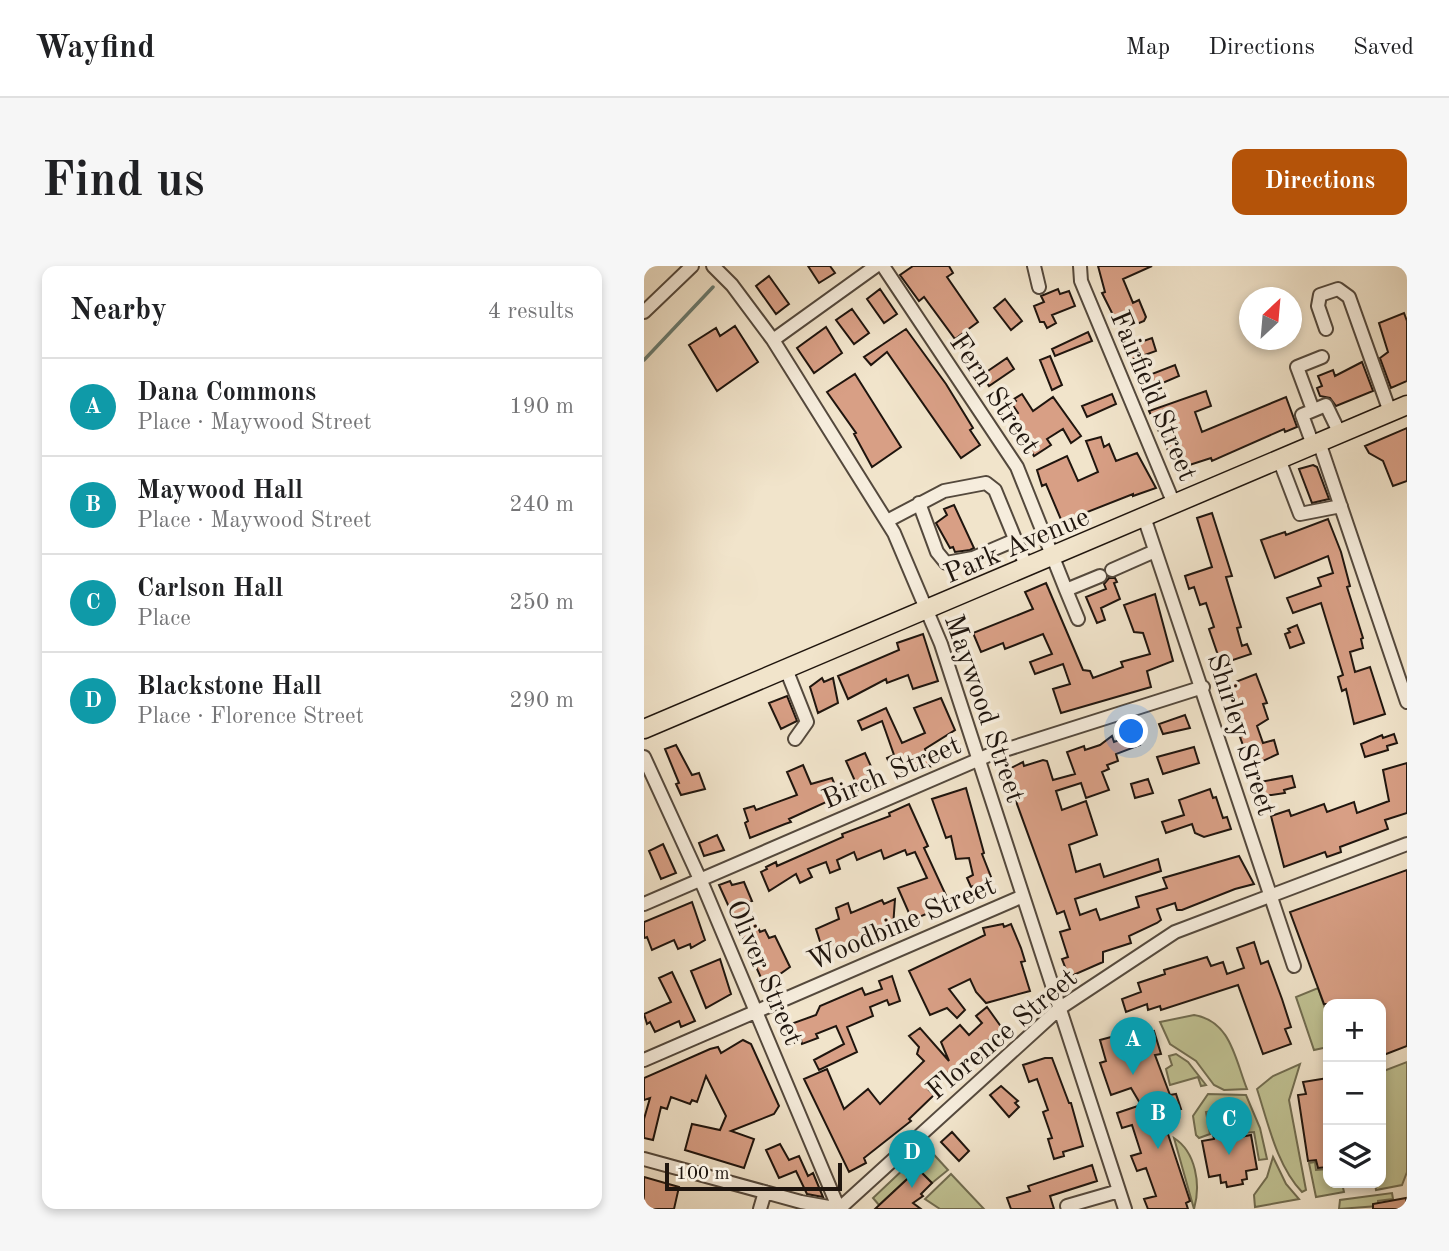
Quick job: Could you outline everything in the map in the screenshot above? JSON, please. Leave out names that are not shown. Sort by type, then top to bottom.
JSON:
[{"type":"highway","name":"Park Avenue","points":[[644,729],[1407,405]]},
{"type":"street","points":[[644,312],[692,266]]},
{"type":"street","name":"Maywood Street","points":[[713,266],[732,285],[773,340],[887,521],[927,610],[979,760],[1125,1209]]},
{"type":"street","points":[[773,340],[876,266]]},
{"type":"street","name":"Fern Street","points":[[883,266],[1007,449],[1055,556],[1078,619]]},
{"type":"street","points":[[1034,266],[1039,287]]},
{"type":"street","name":"Fairfield Street","points":[[1080,266],[1081,281],[1174,504]]},
{"type":"street","points":[[1326,329],[1318,306],[1320,295],[1338,289],[1349,297],[1390,412]]},
{"type":"street","points":[[1313,410],[1297,367],[1322,357]]},
{"type":"street","points":[[1340,434],[1326,405],[1302,415],[1341,506],[1407,702]]},
{"type":"street","points":[[1279,459],[1300,514],[1341,506]]},
{"type":"street","points":[[887,521],[944,491],[969,484],[986,483],[995,489],[1027,568]]},
{"type":"street","points":[[954,564],[936,531],[932,509],[934,505],[969,484]]},
{"type":"street","points":[[919,503],[941,560],[954,564],[1015,540]]},
{"type":"street","name":"Shirley Street","points":[[1144,517],[1294,965]]},
{"type":"street","points":[[1066,590],[1155,551]]},
{"type":"street","points":[[786,669],[806,714],[805,729],[795,739]]},
{"type":"street","name":"Birch Street","points":[[644,904],[979,760],[1203,687]]},
{"type":"street","name":"Oliver Street","points":[[644,757],[699,879],[839,1209]]},
{"type":"street","name":"Florence Street","points":[[839,1209],[1060,1008],[1175,932],[1407,844]]},
{"type":"street","name":"Woodbine Street","points":[[644,1060],[1023,896]]},
{"type":"street","points":[[644,1159],[839,1209]]},
{"type":"street","points":[[1067,1206],[1119,1191]]},
{"type":"street","points":[[760,1209],[765,1192]]},
{"type":"green space","points":[[1318,988],[1323,1002],[1323,1048],[1314,1050],[1296,997]]},
{"type":"green space","points":[[1194,1015],[1216,1025],[1224,1033],[1235,1054],[1247,1089],[1224,1090],[1214,1085],[1196,1061],[1170,1044],[1160,1022]]},
{"type":"green space","points":[[1176,1054],[1188,1062],[1206,1085],[1201,1086],[1198,1077],[1170,1085],[1166,1069],[1172,1065],[1169,1056]]},
{"type":"green space","points":[[1407,1062],[1407,1172],[1402,1185],[1376,1190],[1386,1188],[1386,1070]]},
{"type":"green space","points":[[1300,1064],[1289,1100],[1306,1190],[1302,1192],[1293,1182],[1280,1157],[1257,1089],[1273,1076]]},
{"type":"green space","points":[[1208,1094],[1246,1095],[1260,1128],[1267,1159],[1259,1160],[1254,1132],[1244,1133],[1240,1106],[1206,1112],[1210,1134],[1199,1138],[1196,1135],[1193,1116]]},
{"type":"green space","points":[[1174,1138],[1187,1152],[1195,1170],[1197,1190],[1194,1209]]},
{"type":"green space","points":[[927,1147],[948,1170],[932,1183],[918,1169],[879,1205],[873,1198]]},
{"type":"green space","points":[[1273,1157],[1286,1184],[1299,1199],[1255,1207],[1254,1195],[1267,1177]]},
{"type":"green space","points":[[1315,1162],[1316,1170],[1323,1169],[1323,1188],[1343,1188],[1344,1192],[1316,1197],[1309,1163]]},
{"type":"green space","points":[[951,1174],[984,1209],[940,1209],[925,1199]]},
{"type":"green space","points":[[1392,1193],[1393,1199],[1378,1201],[1378,1206],[1339,1209],[1340,1200]]},
{"type":"building","points":[[808,266],[830,266],[835,273],[819,283]]},
{"type":"building","points":[[913,266],[949,266],[953,273],[947,277],[978,322],[955,339],[924,297],[919,301],[900,275]]},
{"type":"building","points":[[1098,266],[1152,266],[1123,279],[1133,303],[1139,300],[1146,317],[1144,321],[1127,328],[1125,322],[1118,325],[1102,293],[1105,292]]},
{"type":"building","points":[[769,276],[789,304],[776,314],[756,286]]},
{"type":"building","points":[[880,289],[897,314],[884,323],[867,299]]},
{"type":"building","points":[[1058,289],[1060,294],[1069,291],[1075,306],[1052,315],[1056,323],[1047,328],[1044,322],[1040,322],[1034,306],[1044,302],[1041,296]]},
{"type":"building","points":[[1005,299],[1022,321],[1011,330],[994,308]]},
{"type":"building","points":[[852,309],[869,333],[854,344],[836,320]]},
{"type":"building","points":[[1404,313],[1407,321],[1407,381],[1391,388],[1380,358],[1388,352],[1379,323]]},
{"type":"building","points":[[735,326],[758,362],[717,391],[689,345],[716,328],[720,336]]},
{"type":"building","points":[[826,327],[842,353],[814,373],[797,348]]},
{"type":"building","points":[[906,329],[946,384],[973,428],[970,430],[980,445],[961,458],[887,352],[871,365],[864,357]]},
{"type":"building","points":[[1088,332],[1092,341],[1055,356],[1052,349]]},
{"type":"building","points":[[1152,338],[1156,351],[1131,360],[1126,347]]},
{"type":"building","points":[[1050,356],[1062,385],[1052,390],[1040,360]]},
{"type":"building","points":[[1007,358],[1014,369],[989,386],[982,375]]},
{"type":"building","points":[[1362,362],[1373,391],[1336,406],[1330,398],[1320,396],[1317,388],[1322,386],[1318,376],[1333,370],[1335,376]]},
{"type":"building","points":[[1175,365],[1179,376],[1160,384],[1161,388],[1145,393],[1139,379]]},
{"type":"building","points":[[855,374],[901,447],[872,467],[854,434],[856,433],[827,392]]},
{"type":"building","points":[[1206,391],[1211,406],[1195,412],[1202,432],[1286,397],[1297,427],[1285,432],[1284,429],[1212,461],[1211,458],[1177,469],[1149,411]]},
{"type":"building","points":[[1022,394],[1033,411],[1053,397],[1081,436],[1071,443],[1063,429],[1047,439],[1051,445],[1034,456],[1012,419],[1018,413],[1012,404],[1016,401],[1014,399]]},
{"type":"building","points":[[1112,394],[1116,404],[1087,417],[1082,406]]},
{"type":"building","points":[[1407,428],[1407,481],[1393,486],[1383,461],[1369,453],[1365,446]]},
{"type":"building","points":[[1101,437],[1104,447],[1109,444],[1116,461],[1137,453],[1156,488],[1133,494],[1062,522],[1046,484],[1042,486],[1037,470],[1067,456],[1078,481],[1098,472],[1086,441]]},
{"type":"building","points":[[1313,465],[1317,467],[1329,499],[1312,503],[1299,469]]},
{"type":"building","points":[[954,505],[974,548],[970,550],[955,552],[936,523],[947,515],[944,509]]},
{"type":"building","points":[[1212,513],[1232,576],[1226,577],[1241,627],[1237,628],[1242,646],[1247,644],[1251,654],[1221,664],[1209,629],[1214,627],[1206,603],[1200,605],[1194,587],[1189,589],[1185,576],[1212,567],[1197,518]]},
{"type":"building","points":[[1328,519],[1341,552],[1350,586],[1347,587],[1363,638],[1363,648],[1350,652],[1355,672],[1370,667],[1385,714],[1354,724],[1346,689],[1342,691],[1338,677],[1343,675],[1321,603],[1293,613],[1287,598],[1321,586],[1318,578],[1333,573],[1328,556],[1275,578],[1261,540],[1285,532],[1286,535]]},
{"type":"building","points":[[1109,578],[1115,578],[1117,582],[1114,583],[1120,599],[1101,608],[1105,620],[1097,623],[1086,597],[1106,589],[1104,584]]},
{"type":"building","points":[[1046,583],[1083,670],[1090,671],[1093,678],[1123,667],[1121,662],[1150,654],[1143,633],[1134,632],[1124,605],[1155,594],[1173,661],[1147,671],[1151,687],[1061,713],[1053,689],[1070,684],[1063,664],[1035,674],[1030,662],[1052,654],[1043,634],[1005,649],[1003,643],[981,652],[973,633],[1033,609],[1025,592]]},
{"type":"building","points":[[1297,625],[1304,643],[1290,648],[1285,634],[1290,632],[1288,629]]},
{"type":"building","points":[[923,634],[938,681],[913,689],[908,675],[887,683],[886,679],[848,699],[838,676],[899,650],[897,643]]},
{"type":"building","points":[[1256,674],[1267,703],[1263,704],[1268,719],[1257,726],[1263,743],[1274,740],[1278,754],[1254,765],[1252,758],[1248,759],[1240,737],[1244,735],[1225,686]]},
{"type":"building","points":[[822,678],[824,682],[833,678],[838,703],[818,713],[810,687]]},
{"type":"building","points":[[787,696],[797,721],[781,729],[769,703]]},
{"type":"building","points":[[941,698],[955,730],[925,749],[930,766],[922,763],[894,775],[887,758],[894,755],[882,721],[862,730],[858,721],[886,708],[902,743],[925,733],[914,708]]},
{"type":"building","points":[[1185,715],[1190,728],[1163,734],[1159,724]]},
{"type":"building","points":[[1136,734],[1140,745],[1116,754],[1118,761],[1107,765],[1109,769],[1102,772],[1109,790],[1086,798],[1081,783],[1056,791],[1062,810],[1086,801],[1097,835],[1069,845],[1076,872],[1100,864],[1104,877],[1158,859],[1161,871],[1075,899],[1080,915],[1096,909],[1100,920],[1139,907],[1136,897],[1167,888],[1163,878],[1239,856],[1254,884],[1182,910],[1177,910],[1175,903],[1157,909],[1161,920],[1129,936],[1131,943],[1103,952],[1103,962],[1069,977],[1062,959],[1068,957],[1060,932],[1070,929],[1064,911],[1057,914],[1005,771],[1023,762],[1024,766],[1043,760],[1047,761],[1053,780],[1075,774],[1067,752],[1084,746],[1085,750],[1100,745],[1112,736],[1114,742]]},
{"type":"building","points":[[1394,734],[1397,743],[1387,746],[1388,750],[1365,757],[1361,744],[1382,735],[1383,738]]},
{"type":"building","points":[[676,745],[692,775],[699,773],[705,789],[681,795],[665,749]]},
{"type":"building","points":[[1194,747],[1199,763],[1163,774],[1157,757]]},
{"type":"building","points":[[865,753],[878,782],[859,790],[846,761]]},
{"type":"building","points":[[1407,763],[1407,813],[1385,820],[1388,829],[1340,847],[1341,852],[1327,857],[1325,852],[1284,867],[1271,816],[1289,810],[1291,816],[1324,804],[1327,812],[1354,802],[1357,813],[1389,801],[1383,770]]},
{"type":"building","points":[[803,765],[811,784],[832,778],[842,802],[829,808],[826,802],[789,819],[791,822],[750,838],[744,809],[754,806],[756,810],[797,795],[787,772]]},
{"type":"building","points":[[1292,776],[1295,787],[1284,790],[1285,793],[1264,796],[1260,782]]},
{"type":"building","points":[[1148,779],[1153,793],[1135,798],[1131,784]]},
{"type":"building","points":[[966,788],[984,853],[982,854],[991,877],[985,879],[987,885],[977,888],[976,885],[971,887],[967,878],[973,875],[969,858],[956,859],[951,836],[946,838],[932,799]]},
{"type":"building","points":[[1210,789],[1231,829],[1204,837],[1195,833],[1192,824],[1166,833],[1162,822],[1184,815],[1179,800]]},
{"type":"building","points":[[909,804],[928,846],[924,848],[950,904],[912,920],[898,888],[927,878],[915,852],[907,855],[905,850],[884,859],[881,850],[857,860],[854,852],[837,860],[840,869],[830,873],[826,862],[808,869],[812,877],[800,883],[796,874],[769,891],[761,872],[767,869],[766,867],[776,862],[777,866],[843,837],[842,834],[890,816],[889,813]]},
{"type":"building","points":[[717,835],[724,850],[704,856],[699,843]]},
{"type":"building","points":[[663,844],[676,873],[661,879],[649,851]]},
{"type":"building","points":[[1407,870],[1407,1046],[1386,1054],[1386,999],[1323,999],[1323,1001],[1290,912]]},
{"type":"building","points":[[730,881],[732,885],[744,882],[752,901],[747,902],[760,932],[765,930],[769,938],[775,936],[790,967],[780,974],[762,980],[719,885]]},
{"type":"building","points":[[895,899],[893,927],[824,954],[816,929],[839,919],[836,908],[848,903],[851,913],[882,900],[884,904]]},
{"type":"building","points":[[692,902],[705,940],[691,948],[690,944],[678,949],[674,940],[652,950],[647,937],[644,938],[644,922]]},
{"type":"building","points":[[1003,924],[1004,927],[1011,924],[1021,948],[1025,961],[1021,962],[1030,991],[986,1003],[976,992],[970,979],[949,989],[965,1010],[957,1018],[947,1008],[930,1015],[909,971],[985,935],[983,928]]},
{"type":"building","points":[[1254,942],[1261,964],[1268,961],[1282,999],[1291,1027],[1285,1029],[1291,1044],[1263,1054],[1238,985],[1161,1010],[1160,1006],[1148,1010],[1147,1004],[1126,1012],[1122,999],[1141,992],[1138,983],[1165,974],[1164,970],[1207,957],[1211,966],[1223,962],[1227,974],[1244,968],[1237,948]]},
{"type":"building","points":[[720,959],[731,994],[706,1008],[691,971]]},
{"type":"building","points":[[672,972],[695,1021],[681,1027],[679,1021],[655,1032],[650,1022],[647,1024],[644,1014],[671,1002],[659,978]]},
{"type":"building","points":[[892,976],[900,1001],[889,1005],[887,1000],[870,1007],[873,1016],[847,1027],[857,1052],[819,1070],[814,1060],[844,1044],[836,1026],[816,1034],[818,1038],[789,1045],[784,1031],[788,1025],[816,1015],[820,1006],[862,988],[865,995],[882,989],[879,981]]},
{"type":"building","points":[[987,1007],[1002,1028],[980,1048],[983,1051],[968,1064],[966,1061],[953,1072],[952,1069],[929,1090],[934,1095],[909,1119],[911,1121],[864,1158],[866,1163],[849,1172],[804,1079],[827,1069],[844,1109],[868,1089],[880,1104],[924,1061],[917,1054],[919,1047],[909,1036],[920,1028],[949,1061],[941,1042],[960,1025],[969,1035],[982,1023],[976,1016]]},
{"type":"building","points":[[1154,1031],[1161,1054],[1155,1055],[1170,1095],[1176,1094],[1181,1109],[1177,1110],[1179,1117],[1164,1122],[1190,1201],[1186,1203],[1188,1209],[1148,1209],[1144,1199],[1156,1196],[1146,1168],[1137,1171],[1131,1156],[1141,1153],[1132,1125],[1122,1128],[1117,1113],[1141,1105],[1131,1088],[1111,1095],[1100,1063],[1106,1061],[1100,1040],[1126,1033],[1128,1039]]},
{"type":"building","points":[[743,1040],[751,1044],[779,1106],[774,1114],[731,1131],[754,1139],[744,1168],[685,1150],[692,1124],[720,1130],[726,1116],[706,1076],[697,1102],[692,1100],[690,1104],[671,1097],[667,1109],[661,1107],[653,1140],[644,1138],[644,1119],[650,1098],[644,1100],[644,1078],[710,1049],[718,1047],[721,1053]]},
{"type":"building","points":[[1052,1058],[1071,1103],[1083,1146],[1063,1152],[1064,1156],[1054,1159],[1048,1139],[1052,1138],[1043,1112],[1048,1110],[1037,1079],[1029,1082],[1023,1065]]},
{"type":"building","points":[[1323,1079],[1323,1168],[1318,1168],[1316,1160],[1308,1161],[1298,1095],[1306,1094],[1303,1082]]},
{"type":"building","points":[[1001,1086],[1018,1101],[1015,1103],[1019,1107],[1009,1117],[990,1095]]},
{"type":"building","points":[[1237,1110],[1240,1137],[1251,1135],[1257,1169],[1246,1171],[1247,1179],[1242,1180],[1243,1184],[1227,1187],[1226,1182],[1221,1183],[1220,1175],[1209,1177],[1202,1141],[1214,1139],[1209,1114]]},
{"type":"building","points":[[952,1132],[969,1151],[959,1161],[941,1142]]},
{"type":"building","points":[[780,1144],[789,1160],[799,1156],[808,1176],[813,1173],[823,1197],[807,1194],[796,1171],[779,1178],[766,1150]]},
{"type":"building","points":[[1092,1165],[1097,1181],[1050,1196],[1054,1209],[1011,1209],[1007,1198],[1030,1191],[1028,1186]]},
{"type":"building","points":[[918,1169],[932,1183],[921,1194],[923,1196],[913,1203],[921,1209],[875,1209]]},
{"type":"building","points":[[644,1177],[679,1187],[674,1209],[644,1209]]},
{"type":"building","points":[[1406,1198],[1407,1209],[1373,1209],[1373,1204]]},
{"type":"waterway","points":[[644,360],[713,287]]},
{"type":"place","name":"Dana Commons","points":[[1133,1075]]},
{"type":"place","name":"Maywood Hall","points":[[1158,1149]]},
{"type":"place","name":"Carlson Hall","points":[[1229,1155]]},
{"type":"place","name":"Blackstone Hall","points":[[912,1188]]}]
